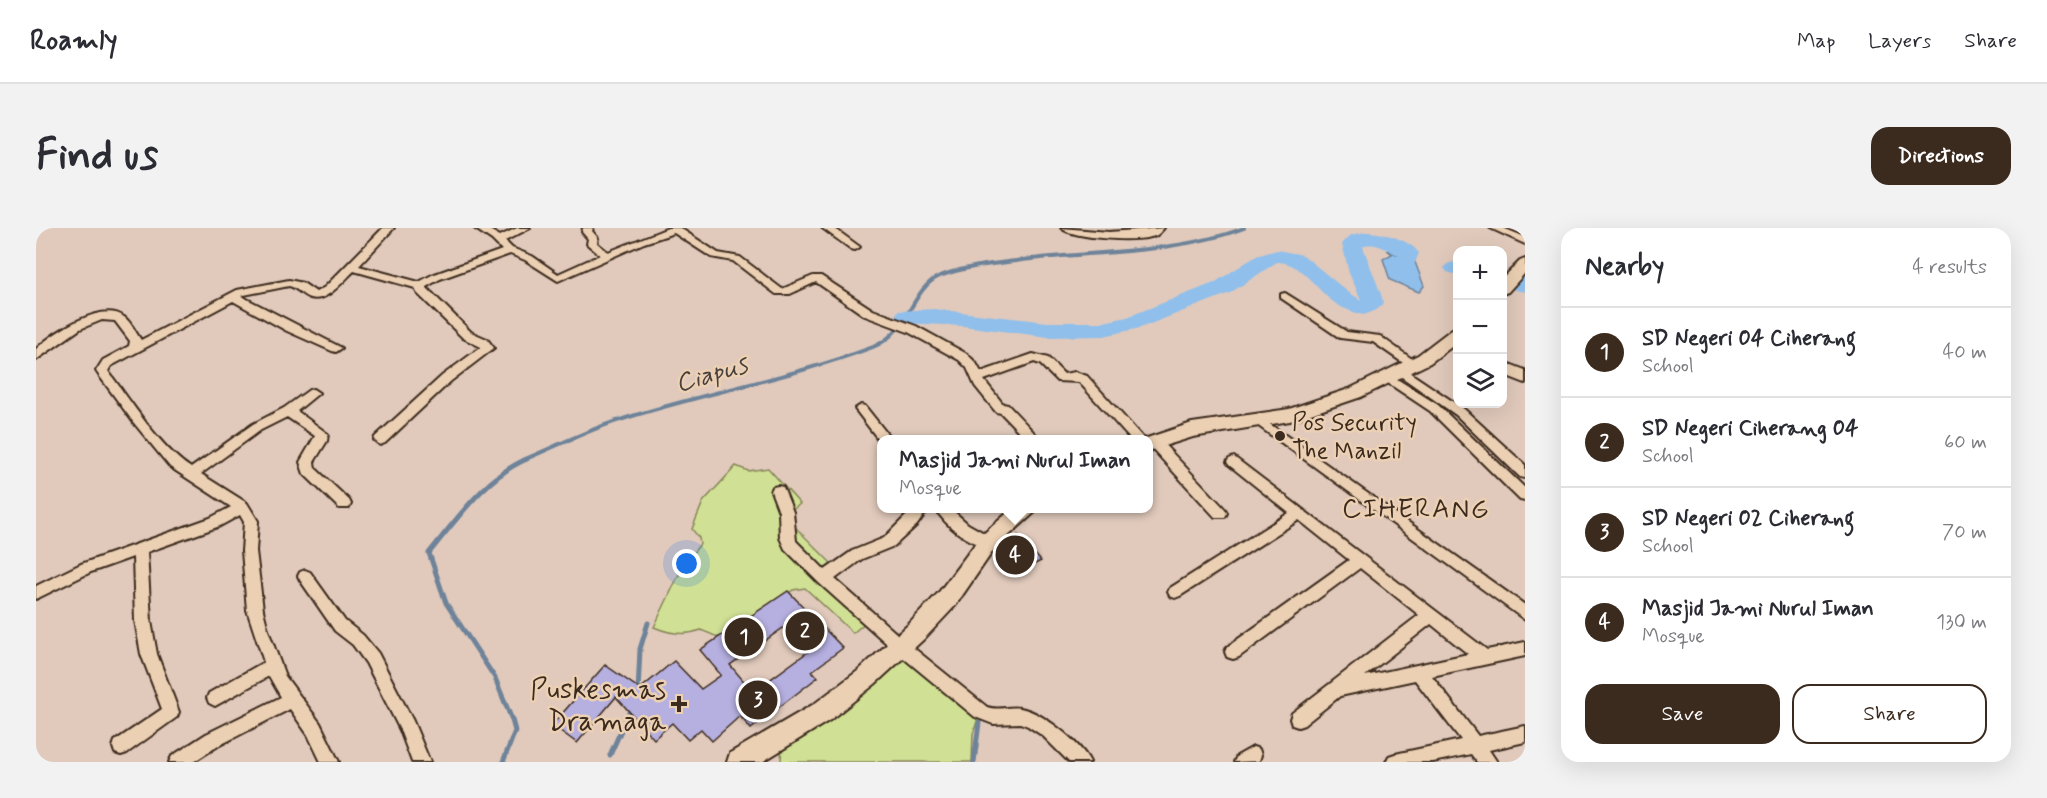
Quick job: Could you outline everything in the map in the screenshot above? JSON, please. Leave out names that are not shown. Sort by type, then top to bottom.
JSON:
[{"type":"street","points":[[330,762],[314,729],[279,680],[272,666],[255,609],[249,551],[251,521],[242,507],[190,475],[166,455],[102,371],[106,363],[241,292],[285,283],[298,285],[311,295],[318,295],[326,291],[352,267],[389,228]]},
{"type":"street","points":[[479,228],[499,240],[509,251],[525,256],[558,278],[640,240],[675,229],[712,254],[736,259],[780,292],[786,292],[817,278],[869,313],[912,329],[967,360],[976,378],[1000,409],[1004,408],[1030,435]]},
{"type":"street","points":[[499,240],[525,228]]},
{"type":"street","points":[[588,228],[587,232],[593,238],[592,244],[606,255]]},
{"type":"street","points":[[827,228],[855,247]]},
{"type":"street","points":[[1066,228],[1086,231],[1153,233],[1159,228]]},
{"type":"street","points":[[1495,228],[1525,241]]},
{"type":"street","points":[[352,267],[420,286],[436,277],[509,251]]},
{"type":"street","points":[[1507,284],[1525,264]]},
{"type":"street","points":[[380,440],[447,378],[488,348],[482,340],[467,335],[421,291],[420,286]]},
{"type":"street","points":[[232,296],[291,328],[336,348]]},
{"type":"street","points":[[1284,296],[1344,335],[1376,339],[1422,399],[1471,442],[1525,496]]},
{"type":"street","points":[[36,356],[46,346],[65,334],[88,321],[107,314],[119,318],[136,341],[134,348]]},
{"type":"street","points":[[1153,440],[1192,430],[1290,415],[1355,393],[1401,371],[1453,342]]},
{"type":"street","points":[[976,378],[1033,358],[1039,358],[1061,378],[1075,376],[1083,379],[1140,435]]},
{"type":"street","points":[[1507,369],[1525,377]]},
{"type":"street","points":[[1401,371],[1460,412],[1525,474]]},
{"type":"street","points":[[190,475],[257,427],[288,411],[313,393]]},
{"type":"street","points":[[1422,399],[1436,394]]},
{"type":"street","points":[[861,409],[882,435]]},
{"type":"street","points":[[288,411],[322,434],[321,441],[308,462],[309,470],[344,504]]},
{"type":"street","points":[[1257,419],[1525,613]]},
{"type":"street","points":[[1153,448],[1220,513]]},
{"type":"street","points":[[1234,462],[1485,657]]},
{"type":"street","points":[[778,491],[786,512],[787,538],[790,545],[824,579],[900,646],[990,717],[1025,717],[1048,732],[1081,762]]},
{"type":"street","points":[[36,592],[86,568],[215,522],[242,507]]},
{"type":"street","points":[[824,579],[857,555],[889,542],[918,513]]},
{"type":"street","points":[[946,513],[951,520],[970,534],[988,542]]},
{"type":"street","points":[[740,762],[822,712],[867,677],[946,599],[988,542],[1021,513]]},
{"type":"street","points":[[1175,592],[1300,513]]},
{"type":"street","points":[[121,747],[171,712],[149,654],[143,621],[140,548]]},
{"type":"street","points":[[1233,652],[1360,560]]},
{"type":"street","points":[[305,576],[340,626],[358,640],[372,658],[407,727],[421,762]]},
{"type":"street","points":[[1298,719],[1431,615]]},
{"type":"street","points":[[1334,690],[1525,649]]},
{"type":"street","points":[[215,698],[272,666]]},
{"type":"street","points":[[1418,671],[1488,762]]},
{"type":"street","points":[[178,762],[212,740],[293,699]]},
{"type":"street","points":[[1395,762],[1525,734]]},
{"type":"green space","points":[[736,466],[748,471],[768,468],[800,504],[791,511],[793,525],[841,573],[833,578],[873,616],[853,633],[805,588],[793,590],[725,640],[701,630],[678,633],[654,627],[683,566],[700,544],[699,538],[692,529],[703,502]]},
{"type":"green space","points":[[905,654],[979,715],[973,734],[972,762],[781,762],[782,740],[870,686]]},
{"type":"water","points":[[1387,250],[1415,262],[1424,286],[1419,292],[1390,280],[1383,259],[1392,254]]},
{"type":"building","points":[[1018,535],[1041,561],[1011,576],[993,555],[1006,541]]},
{"type":"building","points":[[788,591],[843,648],[812,671],[818,677],[751,729],[740,716],[712,741],[701,729],[688,740],[672,723],[654,739],[616,697],[577,743],[552,725],[605,665],[640,689],[674,661],[701,689],[721,675],[700,650]],"holes":[[[786,626],[809,651],[753,692],[730,665]]]},
{"type":"waterway","name":"Ciapus","points":[[523,460],[620,420],[811,368],[873,347],[895,331],[922,290],[930,282],[949,273],[1007,262],[1190,243],[1244,228]]},
{"type":"waterway","points":[[906,316],[934,316],[1048,330],[1104,329],[1132,323],[1222,288],[1258,264],[1277,256],[1296,259],[1340,297],[1363,308],[1372,303],[1372,297],[1360,272],[1352,244],[1358,240],[1373,238],[1409,253],[1408,259]]},
{"type":"waterway","points":[[1507,281],[1525,285]]},
{"type":"waterway","name":"Ciapus","points":[[503,762],[515,731],[512,720],[495,678],[446,603],[429,553],[485,487],[498,476],[527,459]]},
{"type":"waterway","points":[[638,692],[640,649],[648,623]]},
{"type":"waterway","points":[[610,755],[631,708]]},
{"type":"waterway","points":[[974,762],[979,723]]},
{"type":"place","name":"Pos Security The Manzil","points":[[1280,436]]},
{"type":"place","name":"Masjid Jami Nurul Iman","points":[[1015,555]]},
{"type":"place","name":"SD Negeri Ciherang 04","points":[[805,631]]},
{"type":"place","name":"SD Negeri 04 Ciherang","points":[[744,637]]},
{"type":"place","name":"SD Negeri 02 Ciherang","points":[[758,700]]},
{"type":"place","name":"Puskesmas Dramaga","points":[[679,704]]},
{"type":"district","name":"CIHERANG","points":[[1416,508]]}]
